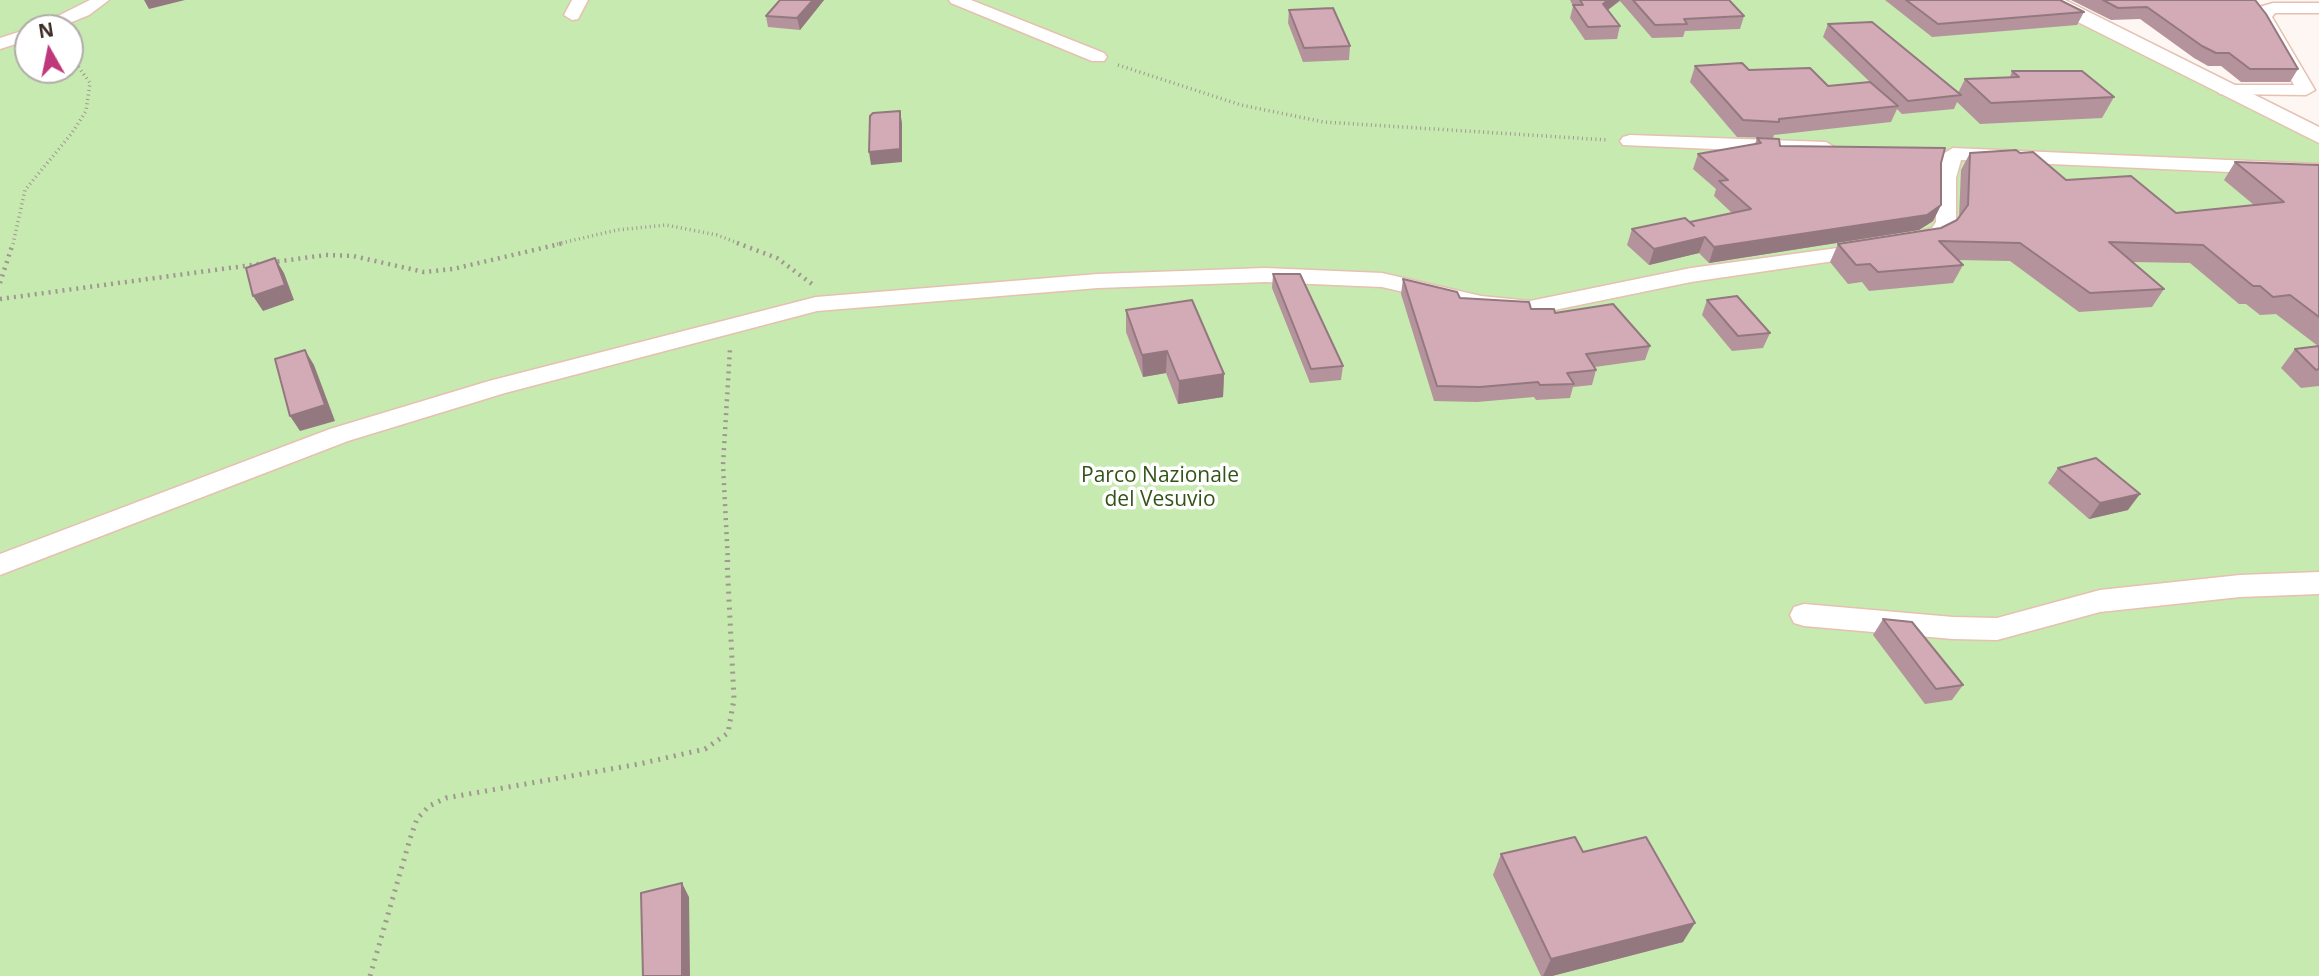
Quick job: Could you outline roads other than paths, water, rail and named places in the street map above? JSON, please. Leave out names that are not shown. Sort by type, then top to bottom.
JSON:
[{"type":"street","points":[[76,14],[101,0]]},
{"type":"street","points":[[957,0],[1098,57]]},
{"type":"street","points":[[2049,0],[2319,136]]},
{"type":"street","points":[[2226,90],[2306,90],[2264,16],[2265,11],[2273,8],[2319,8]]},
{"type":"street","points":[[1630,141],[1846,149]]},
{"type":"street","points":[[0,565],[339,435],[472,394],[838,300],[1098,281],[1265,275],[1382,280],[1492,305],[1537,307],[1691,275],[1925,239],[1939,232],[1947,223],[1947,153],[2319,170]]},
{"type":"street","points":[[1804,615],[1953,628],[1997,629],[2100,601],[2240,586],[2319,583]]},
{"type":"park label","name":"Parco Nazionale del Vesuvio","points":[[1160,488]]}]
